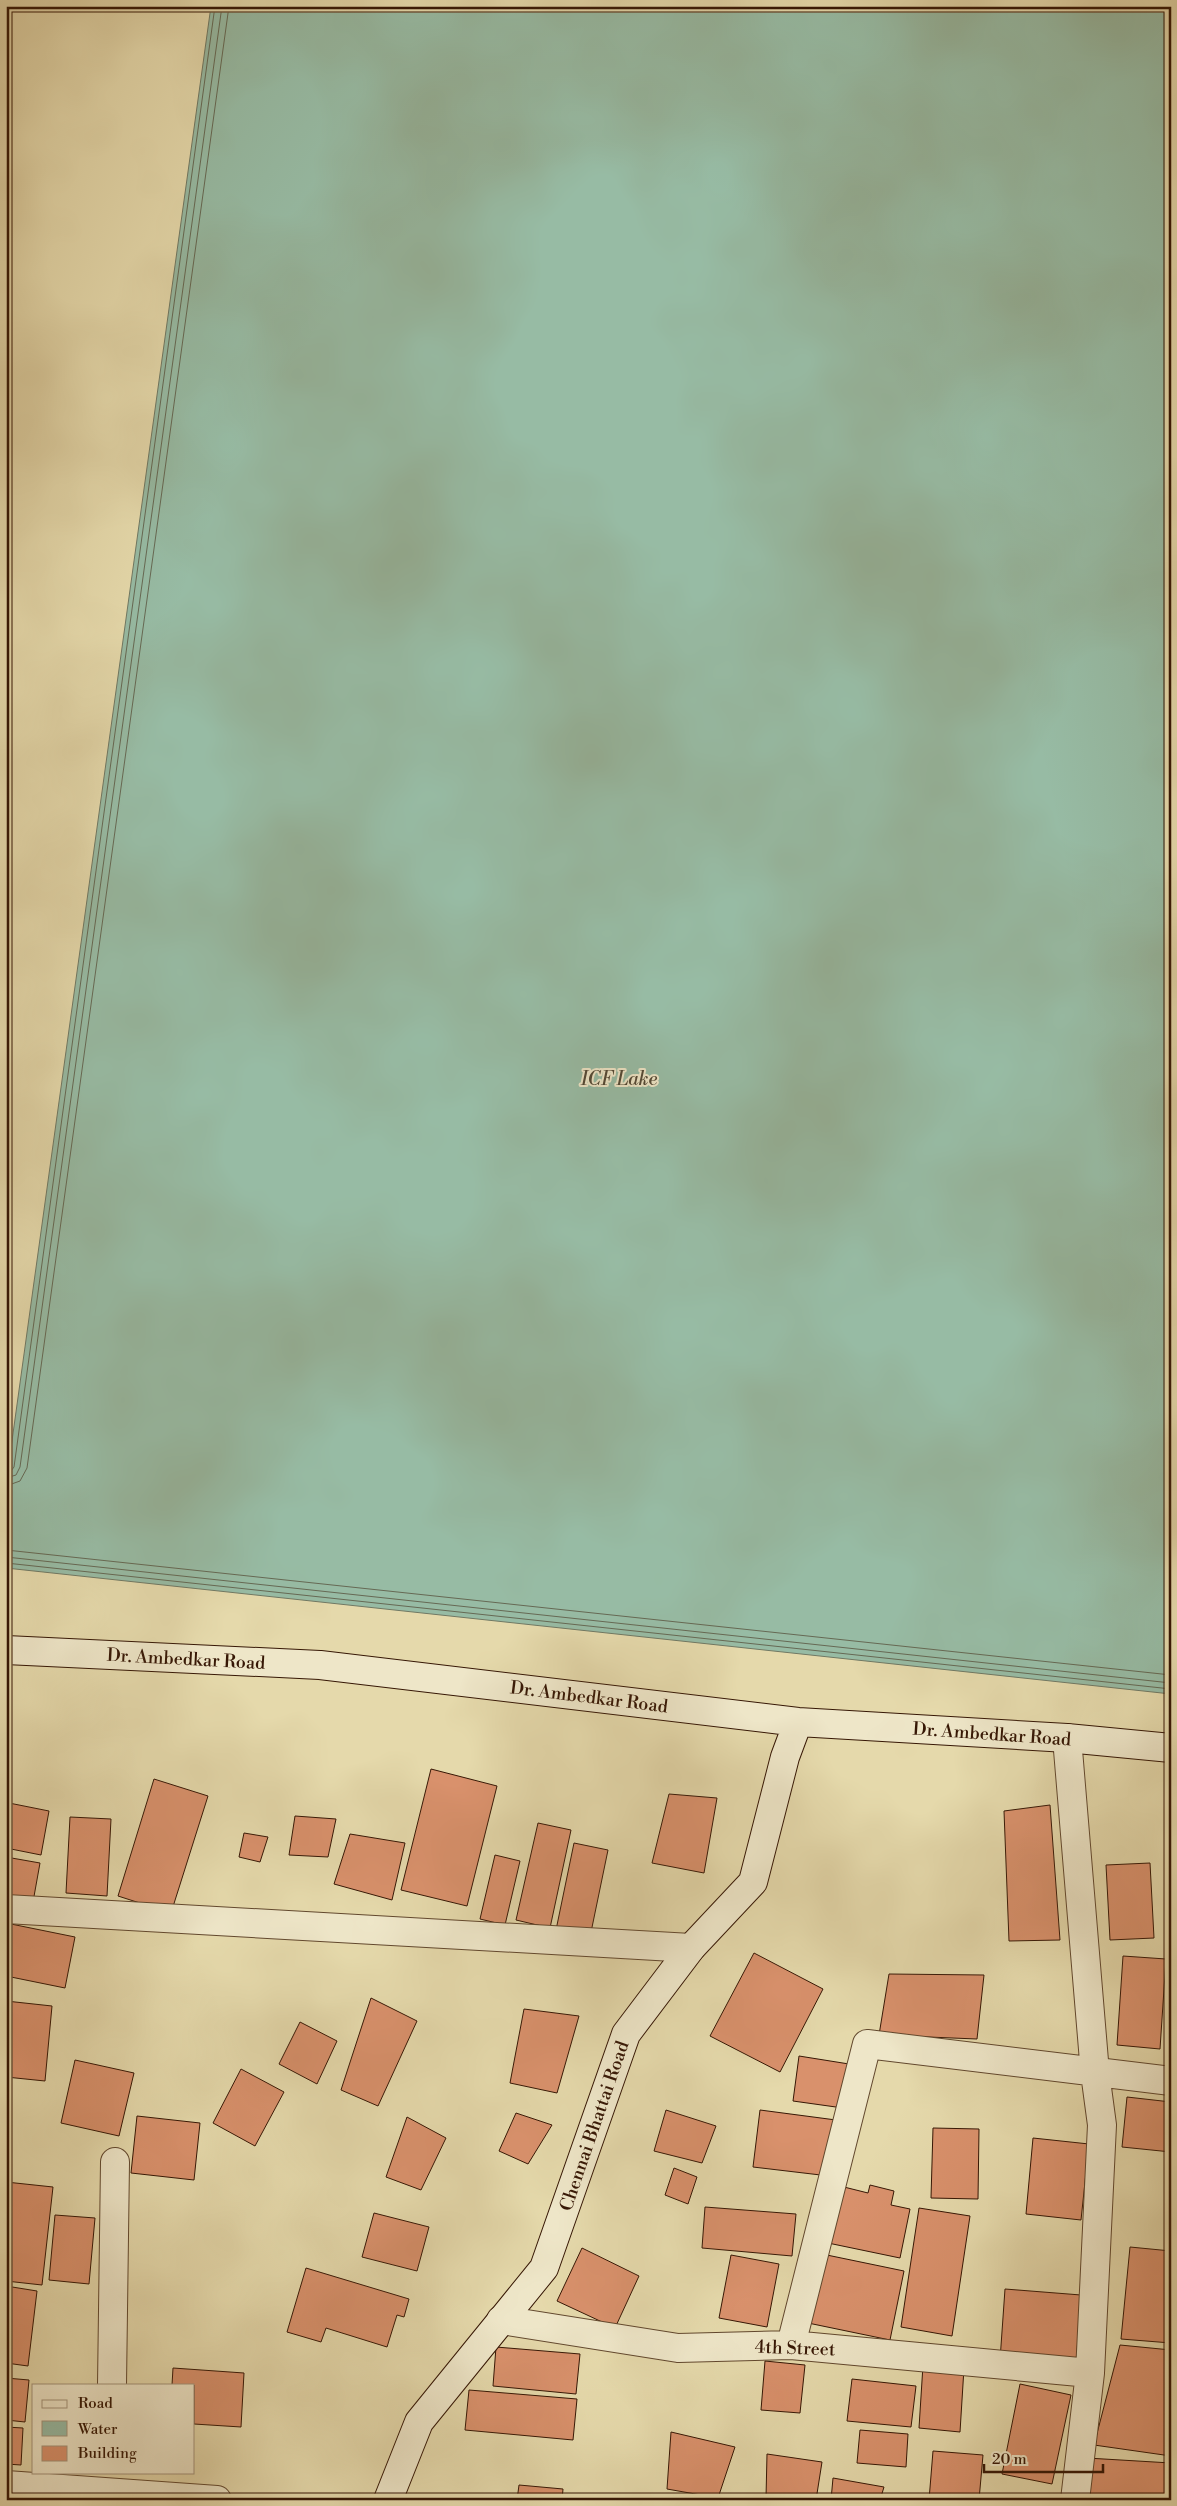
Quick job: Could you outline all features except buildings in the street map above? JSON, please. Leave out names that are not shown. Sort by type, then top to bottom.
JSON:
[{"type":"street","name":"Dr. Ambedkar Road","points":[[6,1650],[320,1665],[798,1722],[1067,1738],[1171,1748]]},
{"type":"street","name":"Chennai Bhattai Road","points":[[388,2500],[419,2422],[544,2268],[626,2034],[691,1948],[753,1882],[785,1756],[798,1722]]},
{"type":"street","points":[[1067,1738],[1095,2073],[1102,2125],[1090,2373],[1075,2500]]},
{"type":"street","points":[[6,1909],[691,1948]]},
{"type":"street","points":[[791,2344],[867,2044],[1171,2081]]},
{"type":"street","points":[[112,2384],[115,2162]]},
{"type":"street","name":"4th Street","points":[[501,2320],[678,2348],[791,2344],[1090,2373]]},
{"type":"street","points":[[15,2490],[110,2483],[217,2500]]},
{"type":"water","name":"ICF Lake","points":[[211,6],[1171,6],[1171,1694],[6,1568],[6,1484]]}]
